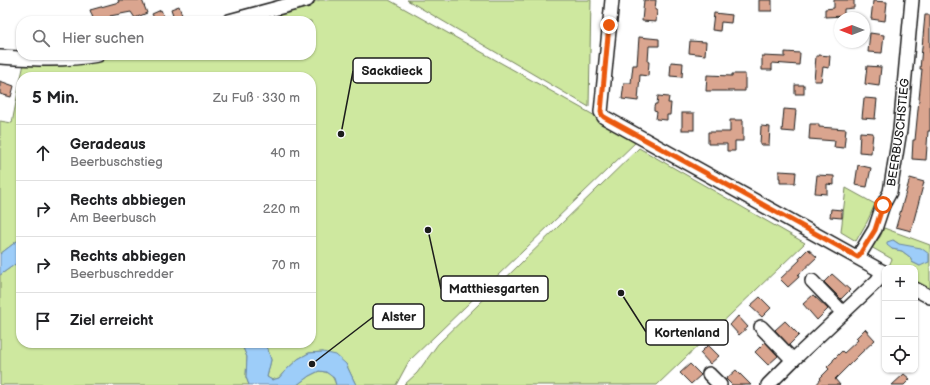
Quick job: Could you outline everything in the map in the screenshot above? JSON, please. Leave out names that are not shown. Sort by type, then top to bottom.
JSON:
[{"type":"street","points":[[248,16],[307,0]]},
{"type":"street","points":[[612,0],[601,112],[602,115],[882,271]]},
{"type":"street","name":"BEERBUSCHSTIEG","points":[[858,257],[875,230],[883,205],[890,192],[900,130],[912,0]]},
{"type":"street","points":[[0,57],[16,57]]},
{"type":"street","points":[[768,385],[882,275]]},
{"type":"street","points":[[812,281],[843,313]]},
{"type":"street","points":[[918,291],[930,297]]},
{"type":"street","points":[[761,327],[793,360]]},
{"type":"street","points":[[709,374],[720,385]]},
{"type":"green space","points":[[320,0],[389,0],[638,140],[409,361],[396,385],[356,385],[346,364],[323,352],[309,353],[298,359],[279,378],[272,380],[267,377],[271,360],[267,348],[316,348],[316,72],[22,72],[24,64],[98,60],[316,60],[316,16],[262,16]]},
{"type":"green space","points":[[407,0],[591,0],[589,107]]},
{"type":"green space","points":[[16,103],[16,242],[0,254],[0,121],[12,123]]},
{"type":"green space","points":[[639,148],[805,243],[657,385],[404,385],[417,373],[438,344]]},
{"type":"green space","points":[[846,188],[875,204],[856,241],[841,232]]},
{"type":"green space","points":[[884,228],[930,245],[930,290],[918,284],[918,265],[889,265],[892,259],[871,247],[880,237]],"holes":[[[893,240],[899,244],[920,266],[912,262],[910,257],[902,251],[892,249]]]},
{"type":"green space","points":[[16,264],[16,348],[243,348],[247,357],[246,377],[249,385],[0,385],[0,275]]},
{"type":"green space","points":[[319,371],[330,375],[336,385],[297,385],[309,376]]},
{"type":"water","points":[[893,240],[899,244],[921,248],[929,254],[929,262],[920,266],[912,262],[910,257],[902,251],[892,249],[887,245],[887,242]]},
{"type":"water","points":[[16,242],[16,264],[0,275],[0,254]]},
{"type":"water","points":[[243,348],[267,348],[271,360],[267,377],[272,380],[279,378],[298,359],[309,353],[323,352],[336,355],[346,364],[356,385],[336,385],[334,378],[326,372],[319,371],[297,385],[249,385],[246,377],[247,357]]},
{"type":"building","points":[[118,0],[142,0],[147,13],[140,16],[134,16],[131,12],[110,16],[92,16],[90,10],[119,2]]},
{"type":"building","points":[[644,0],[656,0],[656,22],[642,21]]},
{"type":"building","points":[[759,0],[772,0],[772,11],[759,11]]},
{"type":"building","points":[[834,0],[854,0],[854,8],[844,9],[844,12],[834,12],[834,17],[825,17],[825,9],[834,8]]},
{"type":"building","points":[[873,1],[887,2],[885,21],[871,19]]},
{"type":"building","points":[[179,6],[182,15],[173,16],[171,9]]},
{"type":"building","points":[[161,10],[164,16],[153,16],[152,14]]},
{"type":"building","points":[[714,13],[732,15],[731,23],[721,22],[720,31],[712,30]]},
{"type":"building","points":[[925,15],[930,15],[930,131],[928,131],[926,160],[912,159],[922,69],[920,69]]},
{"type":"building","points":[[870,33],[884,35],[882,53],[868,52],[868,48],[870,48]]},
{"type":"building","points":[[639,37],[659,39],[659,46],[649,46],[648,76],[640,75],[638,101],[622,99],[624,83],[631,83],[633,65],[637,65]]},
{"type":"building","points":[[690,41],[706,42],[705,55],[689,53]]},
{"type":"building","points":[[785,52],[800,53],[799,65],[772,63],[772,70],[762,70],[762,56],[785,57]]},
{"type":"building","points":[[816,56],[830,56],[829,68],[823,67],[821,81],[814,81]]},
{"type":"building","points":[[671,62],[683,63],[682,77],[670,76]]},
{"type":"building","points":[[867,66],[881,67],[879,86],[865,84]]},
{"type":"building","points":[[732,74],[745,74],[745,91],[706,91],[707,75],[732,76]]},
{"type":"building","points":[[0,81],[14,86],[11,97],[0,94]]},
{"type":"building","points":[[795,85],[804,85],[804,94],[795,94]]},
{"type":"building","points":[[658,96],[669,97],[668,103],[671,103],[670,115],[667,115],[667,120],[656,119],[657,112],[654,111],[654,107],[655,104],[657,104]]},
{"type":"building","points":[[864,98],[877,99],[875,119],[862,118]]},
{"type":"building","points":[[784,109],[796,110],[794,132],[782,131]]},
{"type":"building","points":[[682,113],[694,113],[694,130],[682,130]]},
{"type":"building","points":[[730,120],[743,120],[743,141],[735,141],[735,151],[727,151],[727,144],[708,144],[708,132],[730,132]]},
{"type":"building","points":[[810,124],[819,124],[819,127],[846,129],[844,148],[834,147],[835,141],[809,139]]},
{"type":"building","points":[[761,126],[770,127],[769,145],[760,145]]},
{"type":"building","points":[[860,132],[873,133],[871,153],[859,152]]},
{"type":"building","points":[[858,165],[871,168],[867,187],[855,185]]},
{"type":"building","points":[[779,171],[796,172],[795,183],[780,183]]},
{"type":"building","points":[[817,175],[834,176],[834,185],[827,184],[827,194],[815,193]]},
{"type":"building","points":[[910,178],[924,182],[911,231],[896,227]]},
{"type":"building","points":[[831,209],[842,210],[842,218],[830,217]]},
{"type":"building","points":[[808,249],[817,257],[788,287],[780,279],[800,260],[799,258]]},
{"type":"building","points":[[832,274],[850,290],[841,299],[824,282]]},
{"type":"building","points":[[813,295],[828,309],[817,320],[803,304]]},
{"type":"building","points":[[760,297],[771,308],[762,317],[750,306]]},
{"type":"building","points":[[738,316],[748,327],[739,335],[730,325]]},
{"type":"building","points":[[785,321],[799,335],[789,345],[775,330]]},
{"type":"building","points":[[865,329],[875,340],[835,379],[840,385],[816,385],[821,379],[820,378],[829,369],[827,367],[833,360],[842,351],[844,353],[858,340],[856,338]]},
{"type":"building","points":[[765,342],[778,356],[768,365],[755,352]]},
{"type":"building","points":[[708,345],[719,356],[710,364],[700,353]]},
{"type":"building","points":[[690,364],[701,375],[691,384],[680,373]]},
{"type":"building","points":[[736,370],[751,385],[732,385],[726,379]]},
{"type":"building","points":[[904,374],[910,379],[904,385],[892,385]]},
{"type":"place","name":"Sackdieck","points":[[341,134]]},
{"type":"place","name":"Matthiesgarten","points":[[428,230]]},
{"type":"place","name":"Kortenland","points":[[621,293]]},
{"type":"place","name":"Alster","points":[[312,364]]},
{"type":"route","points":[[609,25],[601,112],[604,117],[858,257],[875,230],[883,205]]}]
